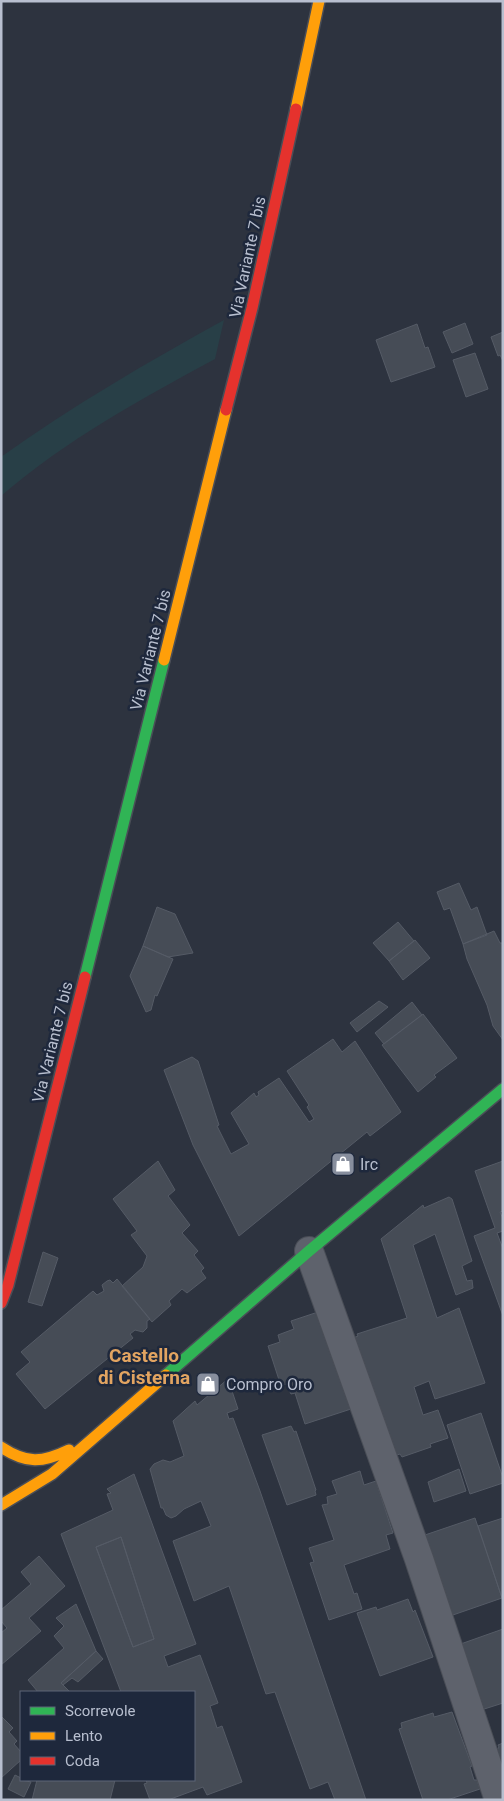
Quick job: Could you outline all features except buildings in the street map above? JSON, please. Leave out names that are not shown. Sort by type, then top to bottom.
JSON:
[{"type":"main road","name":"Via Variante 7 bis","points":[[1,1303],[10,1276],[243,345],[319,1]]},
{"type":"main road","points":[[1,1505],[52,1474],[309,1251],[503,1088]]},
{"type":"main road","points":[[1,1447],[10,1454],[29,1461],[38,1461],[52,1458],[93,1438]]},
{"type":"street","points":[[309,1251],[419,1559],[499,1800]]},
{"type":"shaded area","points":[[224,320],[215,359],[159,389],[78,439],[51,457],[1,496],[1,457],[111,385]]},
{"type":"traffic: fast","points":[[85,977],[164,660]]},
{"type":"traffic: fast","points":[[166,1375],[309,1251],[503,1089]]},
{"type":"traffic: slow","points":[[296,109],[319,1]]},
{"type":"traffic: slow","points":[[164,660],[226,410]]},
{"type":"traffic: slow","points":[[1,1505],[52,1474],[166,1375]]},
{"type":"traffic: slow","points":[[1,1447],[10,1453],[35,1460],[51,1457],[69,1450]]},
{"type":"traffic: jam","points":[[226,410],[252,308],[296,109]]},
{"type":"traffic: jam","points":[[1,1303],[8,1285],[85,977]]},
{"type":"place","name":"Irc","points":[[343,1164]]},
{"type":"place","name":"Compro Oro","points":[[208,1384]]},
{"type":"district","name":"Castello di Cisterna","points":[[144,1366]]}]
